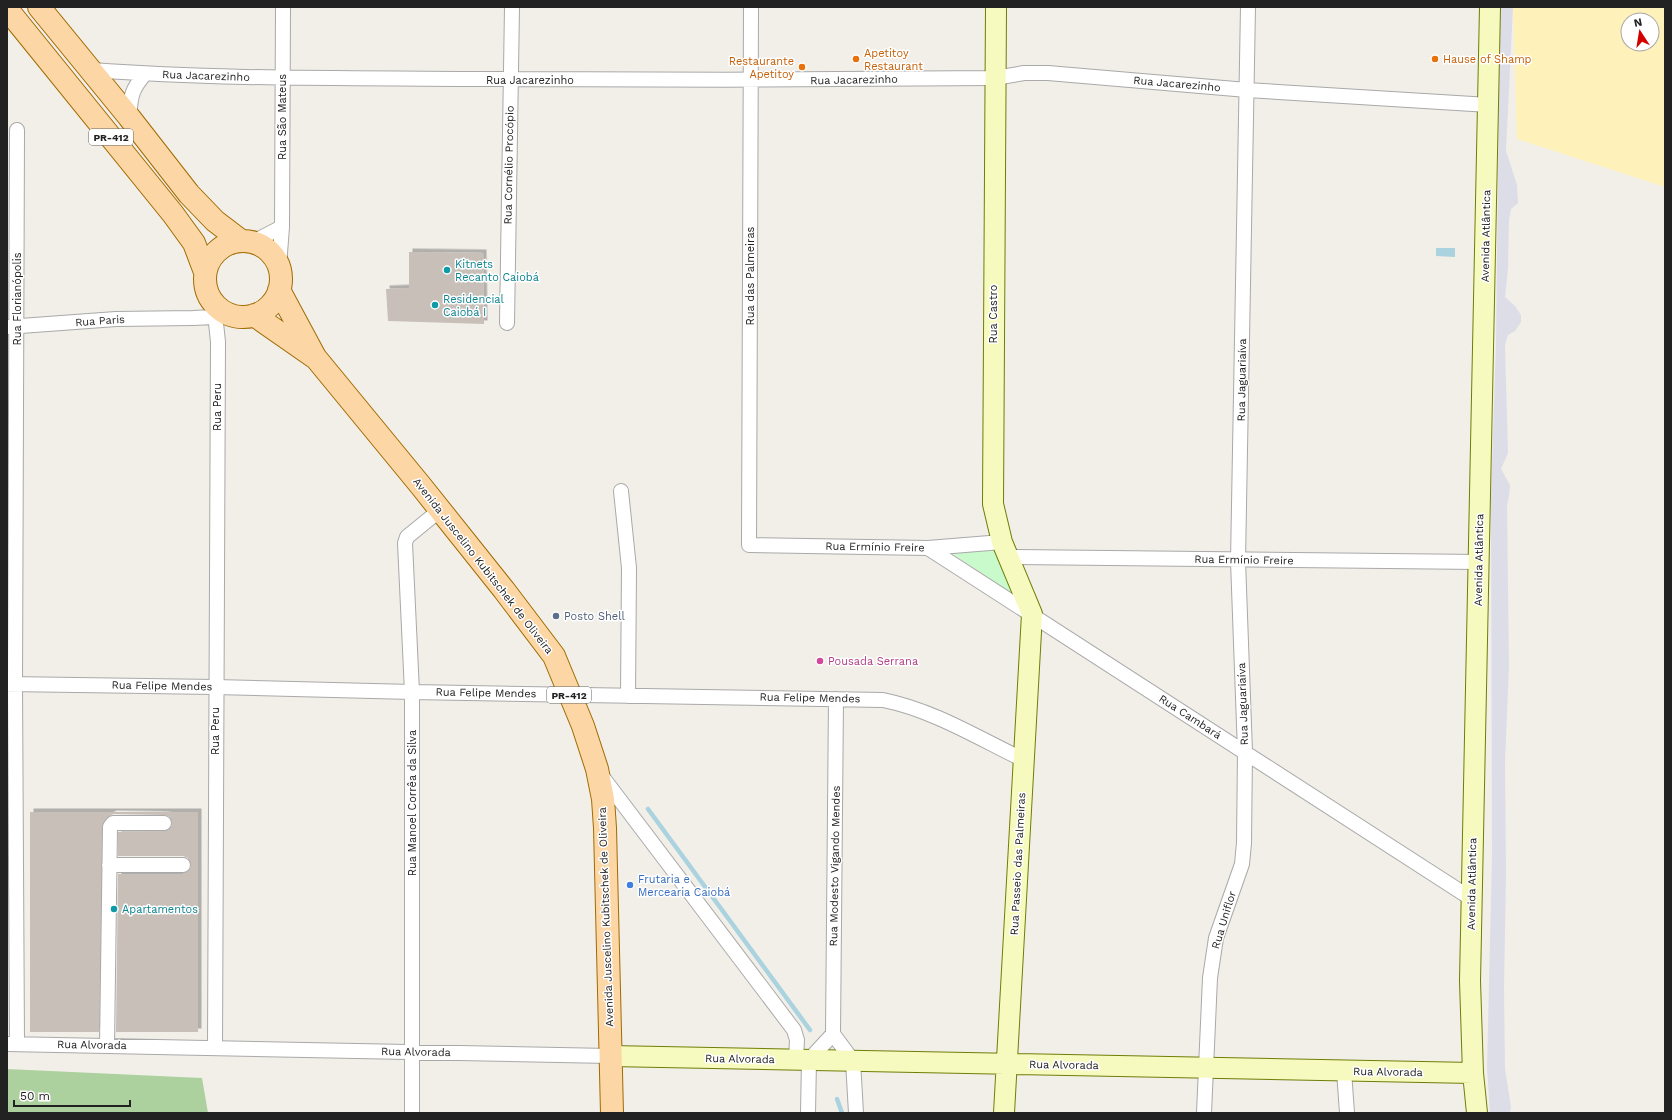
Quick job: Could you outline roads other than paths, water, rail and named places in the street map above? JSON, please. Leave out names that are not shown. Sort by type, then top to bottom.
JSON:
[{"type":"main road","name":"PR-412","points":[[7,9],[173,214],[194,243],[205,272],[207,293],[228,312]]},
{"type":"main road","name":"PR-412","points":[[46,12],[189,194],[215,221],[246,241],[264,247],[273,255],[279,266]]},
{"type":"main road","points":[[205,272],[209,260],[217,250],[228,243],[246,241]]},
{"type":"main road","points":[[228,312],[265,310],[274,301],[279,290],[281,278],[279,266]]},
{"type":"main road","name":"Avenida Juscelino Kubitschek de Oliveira","points":[[279,290],[315,357],[504,590],[554,656],[583,726],[603,799],[612,1113]]},
{"type":"main road","name":"Avenida Juscelino Kubitschek de Oliveira","points":[[228,312],[315,357]]},
{"type":"street","name":"Rua São Mateus","points":[[279,266],[282,227],[283,7]]},
{"type":"street","name":"Rua Cornélio Procópio","points":[[507,323],[512,7]]},
{"type":"street","name":"Rua das Palmeiras","points":[[749,545],[751,7]]},
{"type":"street","name":"Rua Castro","points":[[996,7],[994,78],[992,504],[1005,549],[1032,614]]},
{"type":"street","name":"Rua Jaguariaíva","points":[[1245,752],[1238,561],[1248,7]]},
{"type":"street","name":"Avenida Atlântica","points":[[1477,1113],[1473,1073],[1470,989],[1490,7]]},
{"type":"street","name":"Rua Jacarezinho","points":[[92,70],[145,74],[282,78],[751,81],[994,78],[1024,73],[1048,73],[1247,90],[1489,105]]},
{"type":"street","points":[[129,117],[131,95],[136,85],[145,74]]},
{"type":"street","name":"Rua Florianópolis","points":[[12,1044],[12,327],[17,130]]},
{"type":"street","points":[[246,241],[282,227]]},
{"type":"street","name":"Rua Paris","points":[[12,327],[116,319],[193,318],[206,310],[228,312]]},
{"type":"street","points":[[218,342],[224,330],[230,324],[228,312]]},
{"type":"street","name":"Rua Peru","points":[[214,1048],[218,342],[228,312]]},
{"type":"street","points":[[621,491],[629,568],[628,696]]},
{"type":"street","name":"Rua Manoel Corrêa da Silva","points":[[412,1113],[412,692],[405,543],[407,537],[440,510]]},
{"type":"street","name":"Rua Ermínio Freire","points":[[749,545],[1005,549],[1238,561],[1479,562]]},
{"type":"street","name":"Rua Cambará","points":[[928,548],[1472,899]]},
{"type":"street","name":"Rua Passeio das Palmeiras","points":[[1004,1113],[1032,614]]},
{"type":"street","name":"Rua Felipe Mendes","points":[[11,684],[215,686],[412,692],[836,698],[883,700],[906,704],[926,712],[1024,760]]},
{"type":"street","name":"Rua Modesto Vigando Mendes","points":[[833,1034],[836,698]]},
{"type":"street","name":"Rua Uniflor","points":[[1204,1113],[1212,958],[1216,938],[1242,864],[1244,850],[1245,752]]},
{"type":"street","points":[[596,769],[794,1030],[802,1060],[808,1113]]},
{"type":"street","points":[[107,1046],[110,865],[109,832],[113,823],[164,824]]},
{"type":"street","points":[[110,865],[183,865]]},
{"type":"street","points":[[802,1060],[833,1034],[853,1061],[856,1113]]},
{"type":"street","name":"Rua Alvorada","points":[[12,1044],[1473,1073]]},
{"type":"street","points":[[1344,1071],[1347,1113]]},
{"type":"water","points":[[1436,248],[1455,248],[1455,257],[1436,256]]},
{"type":"waterway","points":[[648,809],[810,1030]]},
{"type":"waterway","points":[[837,1099],[842,1113]]},
{"type":"place","name":"Apetitoy Restaurant","points":[[856,59]]},
{"type":"place","name":"Hause of Shamp","points":[[1435,59]]},
{"type":"place","name":"Restaurante Apetitoy","points":[[802,67]]},
{"type":"place","name":"Kitnets Recanto Caiobá","points":[[447,270]]},
{"type":"place","name":"Residencial Caiobá I","points":[[435,305]]},
{"type":"place","name":"Posto Shell","points":[[556,616]]},
{"type":"place","name":"Pousada Serrana","points":[[820,661]]},
{"type":"place","name":"Frutaria e Mercearia Caiobá","points":[[630,885]]},
{"type":"place","name":"Apartamentos","points":[[114,909]]}]
